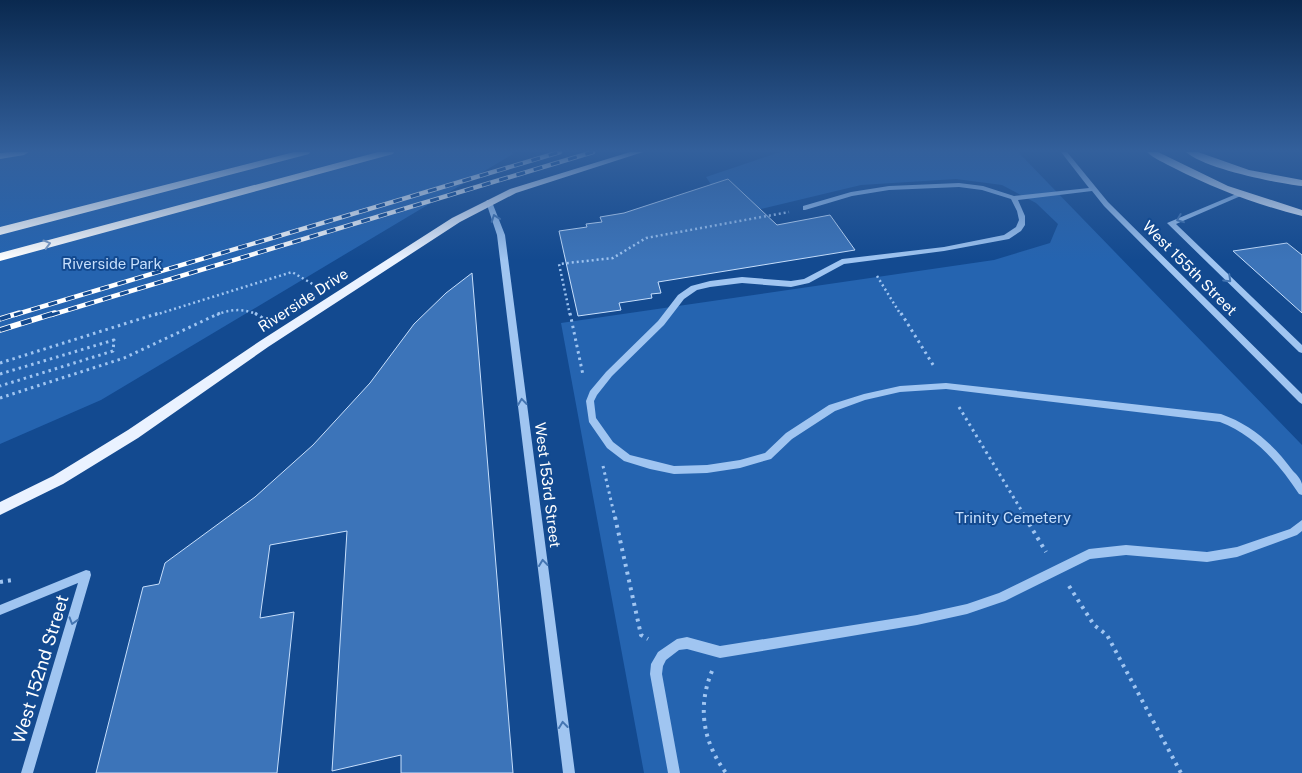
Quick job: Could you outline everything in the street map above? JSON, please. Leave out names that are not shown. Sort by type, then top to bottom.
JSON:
[{"type":"highway","points":[[0,231],[168,188]]},
{"type":"highway","points":[[0,257],[254,188]]},
{"type":"highway","points":[[0,224],[88,209]]},
{"type":"main road","name":"Riverside Drive","points":[[0,509],[58,480],[134,434],[264,344],[449,224],[489,202],[522,188]]},
{"type":"main road","points":[[1226,188],[1302,213]]},
{"type":"street","points":[[805,208],[851,194],[889,188]]},
{"type":"street","points":[[983,188],[1014,198],[1094,189]]},
{"type":"street","name":"West 155th Street","points":[[1094,189],[1106,204],[1302,400]]},
{"type":"street","name":"West 155th Street","points":[[1241,194],[1171,223],[1302,350]]},
{"type":"street","points":[[1014,198],[1023,216],[1022,223],[1019,228],[1006,237],[944,250],[842,262],[806,281],[791,284],[742,280],[710,284],[686,292],[661,323],[609,374],[593,394],[590,401],[590,409],[598,430],[610,445],[628,458],[650,465],[674,470],[740,464],[768,456],[790,436],[832,408],[864,397],[900,390],[946,386],[1221,418],[1238,425],[1261,441],[1286,468],[1302,491]]},
{"type":"street","name":"West 153rd Street","points":[[489,202],[501,235],[570,773]]},
{"type":"street","points":[[674,773],[656,674],[657,664],[662,656],[677,645],[687,643],[720,652],[790,639],[917,620],[967,609],[1002,597],[1089,554],[1126,550],[1207,557],[1237,552],[1293,532],[1302,525]]},
{"type":"street","points":[[0,610],[86,575]]},
{"type":"street","name":"West 152nd Street","points":[[27,773],[86,575]]},
{"type":"path","points":[[560,271],[559,264],[613,258],[646,238],[805,208]]},
{"type":"path","points":[[866,259],[1058,570],[1094,625],[1107,635],[1181,773]]},
{"type":"path","points":[[0,363],[292,272],[336,298]]},
{"type":"path","points":[[308,290],[315,286]]},
{"type":"path","points":[[0,398],[124,358],[227,310],[253,312],[263,320],[270,315]]},
{"type":"path","points":[[0,374],[114,340],[113,351],[0,386]]},
{"type":"path","points":[[720,652],[704,687],[702,710],[705,734],[726,773]]},
{"type":"green space","name":"Riverside Park","points":[[0,188],[456,188],[101,400],[0,444]]},
{"type":"green space","name":"Trinity Cemetery","points":[[713,188],[848,188],[732,216]]},
{"type":"green space","name":"Trinity Cemetery","points":[[1008,188],[1053,188],[1302,445],[1302,773],[644,773],[561,323],[994,260],[1050,243],[1058,224],[1036,203]]},
{"type":"building","points":[[700,188],[738,188],[777,225],[830,215],[855,250],[658,282],[661,293],[651,294],[652,298],[619,303],[621,310],[578,316],[559,231],[587,227],[586,224],[602,222],[600,217],[624,213]]},
{"type":"building","points":[[1287,243],[1302,255],[1302,313],[1233,251]]},
{"type":"building","points":[[472,273],[513,773],[401,773],[401,755],[332,771],[347,531],[270,545],[260,618],[294,612],[277,773],[96,773],[143,587],[159,584],[165,563],[255,497],[313,445],[370,383],[414,324],[446,293]]},
{"type":"railway","points":[[14,315],[439,188]]},
{"type":"railway","points":[[51,315],[473,188]]},
{"type":"railway","points":[[0,319],[19,313]]},
{"type":"railway","points":[[0,330],[55,313]]}]
